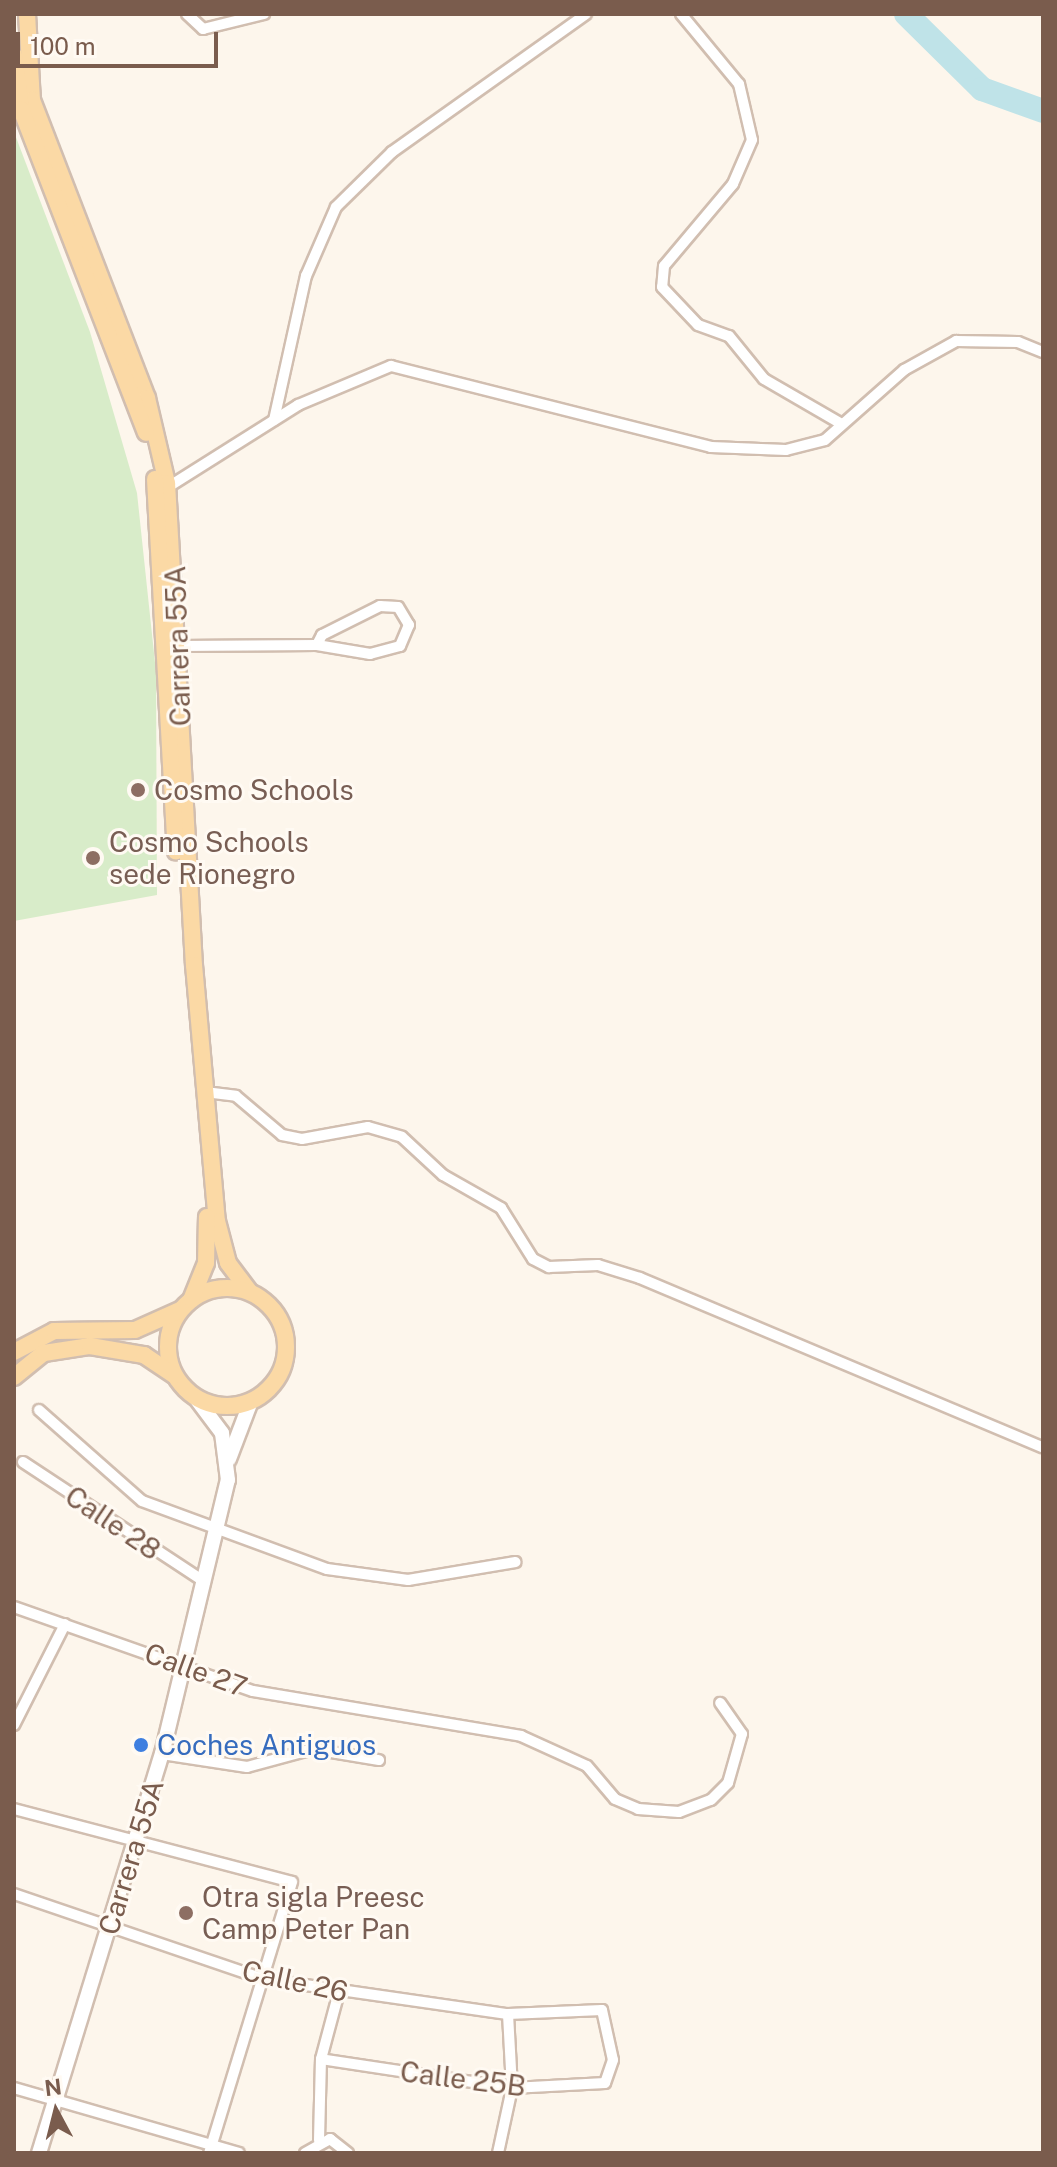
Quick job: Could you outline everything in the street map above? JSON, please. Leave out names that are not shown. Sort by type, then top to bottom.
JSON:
[{"type":"main road","name":"Carrera 55A","points":[[27,14],[32,100],[147,398],[168,487],[205,1092],[219,1239],[250,1292]]},
{"type":"main road","name":"Carrera 55A","points":[[14,55],[21,109],[138,407],[158,492],[184,975],[208,1229],[206,1263],[186,1305]]},
{"type":"main road","points":[[14,1352],[54,1331],[135,1330],[215,1289],[250,1292],[277,1314],[287,1346],[278,1379],[251,1401],[217,1406],[195,1397],[174,1375],[144,1355],[90,1346],[44,1353],[14,1377]]},
{"type":"main road","points":[[174,1375],[168,1341],[186,1305]]},
{"type":"main road","name":"Carrera 55A","points":[[195,1397],[222,1433],[228,1464]]},
{"type":"main road","name":"Carrera 55A","points":[[39,2153],[162,1754],[217,1534],[228,1464],[251,1401]]},
{"type":"street","points":[[187,14],[195,25],[264,14]]},
{"type":"street","points":[[274,420],[306,276],[336,207],[392,152],[586,14]]},
{"type":"street","points":[[681,14],[739,84],[752,140],[733,184],[664,266],[662,287],[698,325],[729,336],[764,379],[840,423]]},
{"type":"street","points":[[168,487],[274,420],[353,376],[391,366],[711,447],[786,450],[825,440],[840,423],[904,370],[956,341],[1018,342],[1043,352]]},
{"type":"street","points":[[180,646],[317,645],[345,654],[385,652],[406,641],[409,625],[398,607],[380,606],[322,635],[317,645]]},
{"type":"street","points":[[205,1092],[236,1096],[282,1135],[302,1139],[368,1127],[402,1137],[443,1175],[501,1208],[533,1259],[549,1267],[598,1265],[640,1278],[1043,1447]]},
{"type":"street","points":[[39,1410],[142,1501],[217,1534],[365,1576],[442,1579],[516,1562]]},
{"type":"street","name":"Calle 28","points":[[23,1462],[205,1582]]},
{"type":"street","name":"Calle 27","points":[[14,1607],[253,1691],[521,1736],[587,1766],[615,1799],[638,1809],[679,1812],[711,1800],[728,1783],[741,1752],[742,1734],[720,1703]]},
{"type":"street","points":[[14,1725],[65,1624]]},
{"type":"street","points":[[162,1754],[247,1767],[313,1749],[379,1760]]},
{"type":"street","points":[[14,1809],[292,1882],[210,2149]]},
{"type":"street","name":"Calle 26","points":[[14,1894],[264,1979],[508,2014],[586,2008],[608,2019],[613,2060],[605,2083]]},
{"type":"street","points":[[305,2153],[319,2140],[321,2059],[339,1992]]},
{"type":"street","points":[[498,2153],[512,2088],[508,2014]]},
{"type":"street","name":"Calle 25B","points":[[321,2059],[512,2088],[605,2083]]},
{"type":"street","points":[[14,2088],[210,2149],[239,2153]]},
{"type":"street","points":[[319,2140],[337,2141],[348,2153]]},
{"type":"green space","points":[[14,132],[90,332],[137,493],[156,672],[157,895],[14,921]]},
{"type":"waterway","points":[[906,14],[982,89],[1043,111]]},
{"type":"place","name":"Cosmo Schools","points":[[138,790]]},
{"type":"place","name":"Cosmo Schools sede Rionegro","points":[[93,858]]},
{"type":"place","name":"Coches Antiguos","points":[[141,1745]]},
{"type":"place","name":"Otra sigla Preesc Camp Peter Pan","points":[[186,1913]]}]
